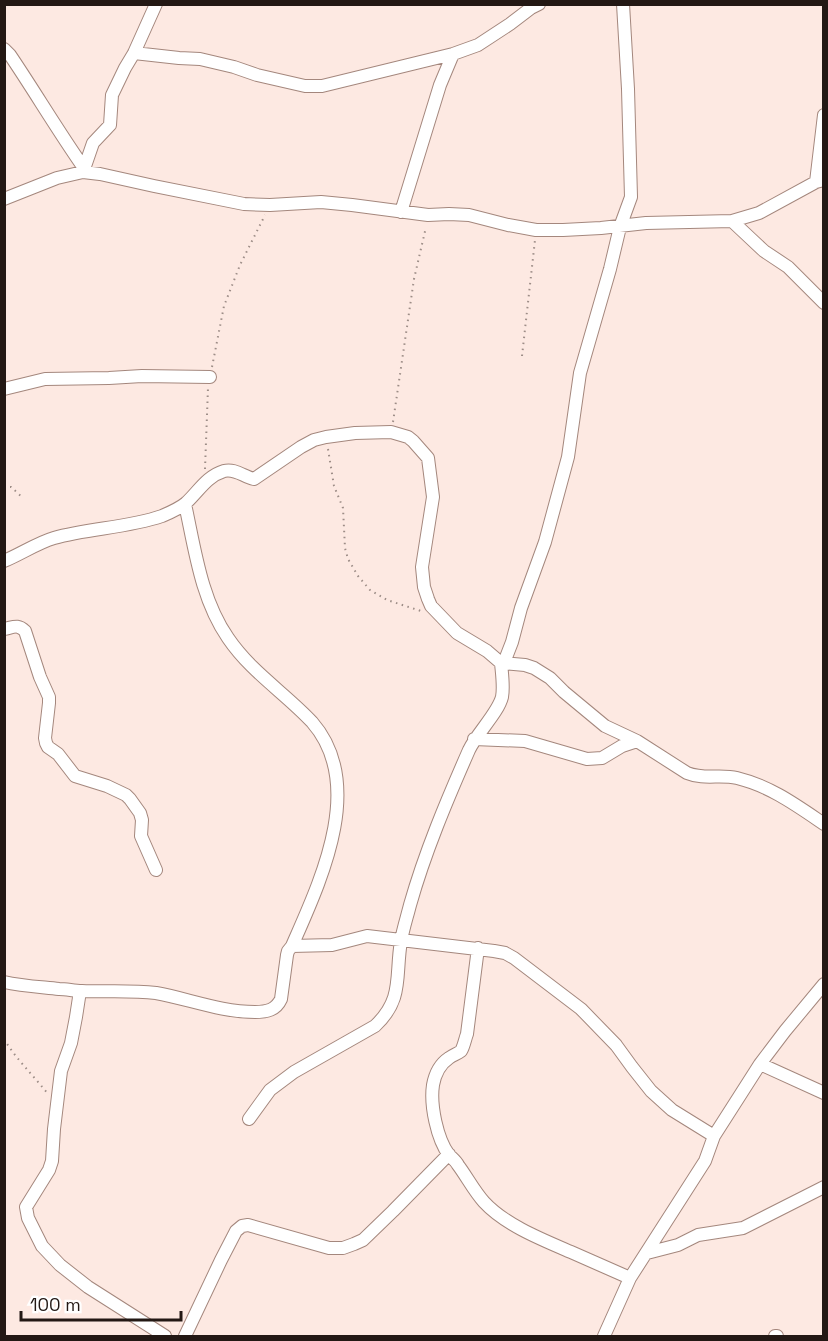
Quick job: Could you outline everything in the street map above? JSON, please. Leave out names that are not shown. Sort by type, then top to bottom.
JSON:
[{"type":"street","points":[[84,170],[93,143],[110,125],[112,95],[156,4]]},
{"type":"street","points":[[134,53],[200,59],[311,87],[333,84],[453,54],[478,45],[539,4]]},
{"type":"street","points":[[249,1119],[270,1090],[282,1080],[369,1029],[384,1017],[395,998],[401,940],[418,878],[474,739],[491,717],[502,697],[501,663],[505,660],[512,642],[554,510],[568,457],[580,373],[620,226],[631,197],[623,4]]},
{"type":"street","points":[[4,49],[41,101],[84,170]]},
{"type":"street","points":[[401,212],[440,85],[453,54]]},
{"type":"street","points":[[4,199],[84,170],[244,204],[321,202],[428,215],[469,215],[536,230],[732,221],[759,213],[820,181],[824,115]]},
{"type":"street","points":[[732,221],[764,251],[789,267],[824,303]]},
{"type":"street","points":[[4,389],[45,379],[142,376],[210,377]]},
{"type":"street","points":[[4,561],[55,538],[163,516],[185,504],[216,474],[234,470],[254,479],[314,440],[355,433],[391,432],[408,437],[428,458],[433,497],[422,567],[424,587],[430,606],[457,633],[487,651],[501,663],[534,668],[550,678],[605,726],[637,741],[695,776],[730,777],[764,786],[824,824]]},
{"type":"street","points":[[4,982],[80,991],[134,991],[213,1007],[254,1012],[267,1011],[279,1005],[286,955],[292,946],[323,871],[332,833],[338,803],[332,756],[324,738],[293,702],[246,662],[228,639],[212,612],[201,577],[185,504]]},
{"type":"street","points":[[4,629],[15,626],[25,632],[49,697],[45,738],[48,747],[58,754],[75,776],[108,786],[130,799],[140,813],[142,841],[156,870]]},
{"type":"street","points":[[474,739],[525,741],[587,759],[602,758],[622,746],[637,741]]},
{"type":"street","points":[[292,946],[332,945],[367,936],[505,953],[581,1009],[616,1045],[651,1090],[672,1110],[714,1136]]},
{"type":"street","points":[[478,948],[464,1044],[461,1050],[439,1068],[433,1086],[434,1114],[440,1138],[465,1178],[495,1212],[544,1240],[630,1278]]},
{"type":"street","points":[[604,1336],[630,1278],[705,1161],[714,1136],[760,1064],[824,984]]},
{"type":"street","points":[[80,991],[71,1043],[61,1071],[52,1161],[26,1208],[28,1218],[42,1246],[60,1265],[88,1287],[165,1336]]},
{"type":"street","points":[[760,1064],[824,1093]]},
{"type":"street","points":[[185,1336],[236,1231],[242,1226],[248,1225],[328,1248],[343,1248],[363,1240],[449,1154]]},
{"type":"street","points":[[647,1254],[678,1245],[698,1235],[743,1228],[824,1187]]},
{"type":"path","points":[[204,484],[207,393],[224,306],[240,265],[270,205]]},
{"type":"path","points":[[391,432],[414,279],[428,215]]},
{"type":"path","points":[[522,356],[536,230]]},
{"type":"path","points":[[326,437],[334,486],[343,508],[345,548],[348,559],[370,590],[387,600],[425,613]]},
{"type":"path","points":[[4,487],[11,487],[22,497]]},
{"type":"path","points":[[4,1039],[12,1053],[57,1106]]}]
